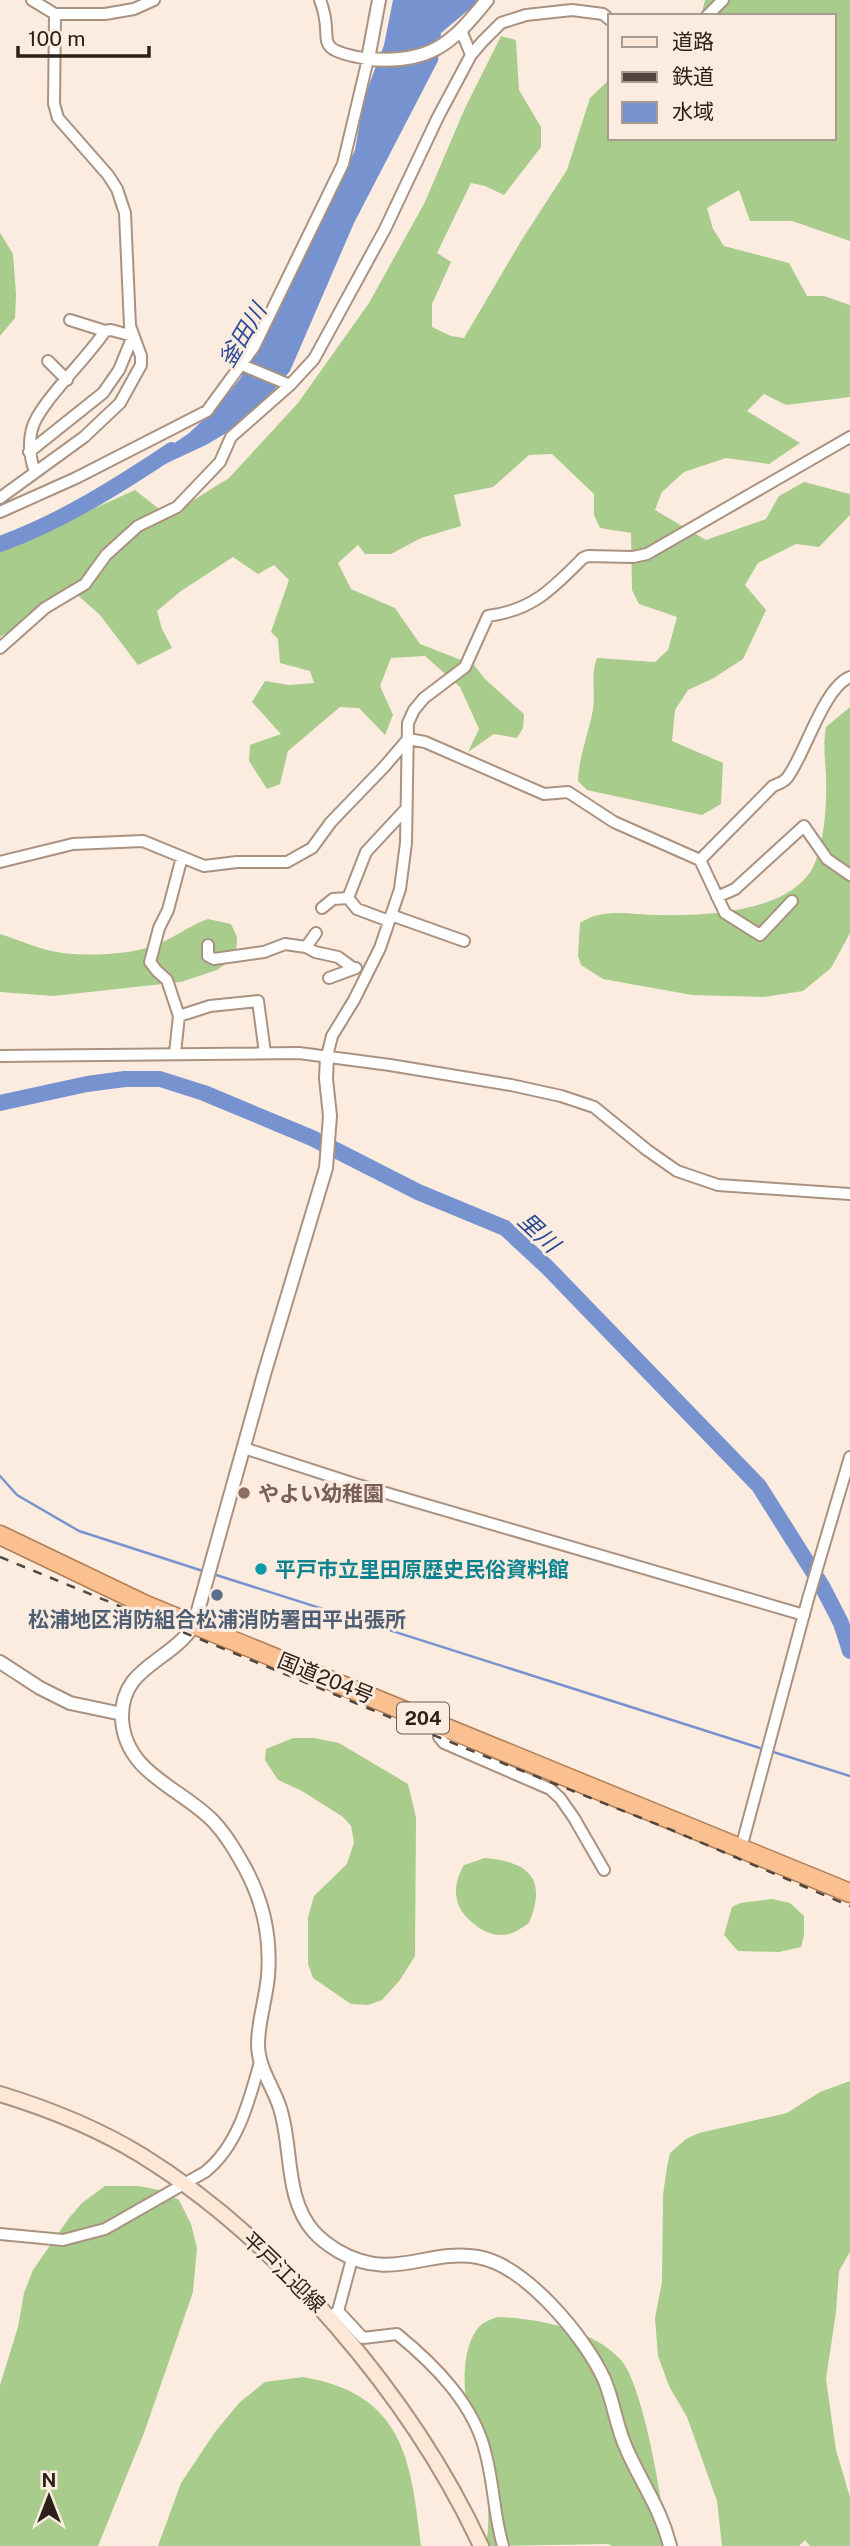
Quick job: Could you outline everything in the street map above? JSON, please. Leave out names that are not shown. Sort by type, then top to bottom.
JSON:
[{"type":"highway","name":"国道204号","points":[[0,1535],[146,1605],[850,1893]]},
{"type":"main road","name":"平戸江迎線","points":[[0,2094],[98,2131],[142,2155],[241,2230],[334,2314],[420,2437],[481,2546]]},
{"type":"street","points":[[32,0],[55,14],[105,14],[134,9],[154,0]]},
{"type":"street","points":[[320,0],[324,11],[326,41],[334,51],[374,59],[417,58],[447,43],[487,0]]},
{"type":"street","points":[[0,512],[76,478],[207,411],[244,366],[288,281],[343,164],[374,59],[379,0]]},
{"type":"street","points":[[709,14],[723,0]]},
{"type":"street","points":[[0,648],[45,608],[85,584],[106,555],[138,526],[177,507],[220,462],[231,437],[314,359],[385,229],[438,117],[471,55],[501,23],[526,15],[572,10],[603,14],[608,18]]},
{"type":"street","points":[[0,498],[84,437],[120,404],[141,365],[141,356],[130,327],[125,213],[117,189],[58,118],[54,104],[55,14]]},
{"type":"street","points":[[461,30],[471,55]]},
{"type":"street","points":[[70,320],[105,331],[134,336]]},
{"type":"street","points":[[35,472],[30,452],[32,427],[40,411],[93,351],[105,331]]},
{"type":"street","points":[[30,452],[103,393],[119,370],[134,336]]},
{"type":"street","points":[[48,361],[68,380]]},
{"type":"street","points":[[244,366],[286,384]]},
{"type":"street","points":[[670,2546],[663,2520],[626,2449],[605,2381],[594,2359],[570,2326],[523,2278],[497,2262],[478,2257],[458,2256],[385,2266],[352,2259],[314,2233],[302,2215],[295,2198],[288,2135],[260,2062],[258,2042],[268,1976],[268,1950],[262,1906],[235,1850],[213,1821],[157,1780],[136,1755],[125,1734],[122,1714],[127,1689],[135,1677],[177,1646],[194,1625],[328,1161],[330,1116],[326,1079],[327,1056],[332,1036],[370,969],[400,889],[406,843],[408,723],[414,710],[424,698],[466,667],[488,616],[523,608],[537,600],[588,556],[633,557],[661,547],[850,437]]},
{"type":"street","points":[[700,860],[773,786],[786,780],[823,709],[843,680],[850,677]]},
{"type":"street","points":[[0,862],[73,844],[143,841],[204,866],[292,860],[312,848],[331,822],[408,739]]},
{"type":"street","points":[[408,739],[425,742],[544,794],[568,792],[614,822],[700,860],[725,914],[760,935],[792,901]]},
{"type":"street","points":[[348,898],[366,852],[407,809]]},
{"type":"street","points":[[717,897],[735,889],[804,826],[827,859],[850,875]]},
{"type":"street","points":[[175,1053],[179,1016],[167,980],[150,962],[159,928],[168,910],[181,857]]},
{"type":"street","points":[[322,908],[333,899],[348,898]]},
{"type":"street","points":[[348,898],[357,909],[464,941]]},
{"type":"street","points":[[306,947],[316,933]]},
{"type":"street","points":[[208,945],[208,956],[214,959],[264,952],[285,944],[306,947],[314,953],[338,957],[353,968]]},
{"type":"street","points":[[329,978],[353,968],[370,969]]},
{"type":"street","points":[[179,1016],[210,1006],[258,1001],[265,1053]]},
{"type":"street","points":[[0,1056],[299,1053],[511,1085],[561,1096],[594,1107],[677,1171],[718,1185],[850,1194]]},
{"type":"street","points":[[244,1448],[355,1484],[804,1615]]},
{"type":"street","points":[[741,1848],[850,1457]]},
{"type":"street","points":[[0,1662],[63,1700],[84,1708],[122,1714]]},
{"type":"street","points":[[439,1725],[439,1737],[444,1743],[534,1781],[560,1798],[604,1870]]},
{"type":"street","points":[[0,2234],[63,2240],[105,2229],[184,2185],[217,2162],[235,2135],[260,2062]]},
{"type":"street","points":[[352,2259],[334,2314],[363,2338],[397,2334],[429,2360],[461,2399],[479,2431],[486,2455],[503,2546]]},
{"type":"green space","points":[[705,0],[850,0],[850,241],[792,221],[750,221],[739,190],[707,208],[713,229],[724,246],[789,263],[807,296],[824,296],[850,305],[850,397],[786,405],[764,394],[747,411],[800,443],[769,464],[726,458],[684,472],[662,492],[655,510],[706,540],[766,519],[779,496],[804,482],[850,494],[850,515],[819,547],[796,544],[758,563],[745,585],[766,610],[743,659],[712,679],[688,690],[675,710],[672,741],[723,763],[721,804],[702,815],[587,790],[578,781],[593,709],[597,658],[655,662],[668,650],[677,617],[639,604],[632,590],[631,533],[600,528],[594,515],[594,494],[552,454],[529,455],[493,487],[454,495],[461,526],[421,538],[391,554],[365,554],[358,545],[338,563],[351,589],[395,608],[420,644],[474,665],[485,679],[524,714],[523,728],[517,738],[494,734],[468,752],[479,729],[460,687],[425,656],[391,658],[380,686],[393,715],[385,735],[359,708],[340,707],[288,751],[280,784],[267,789],[249,761],[250,745],[281,734],[252,702],[265,681],[289,685],[314,683],[310,671],[280,663],[278,639],[271,632],[289,580],[274,565],[258,574],[233,557],[181,591],[157,611],[162,629],[172,648],[138,665],[100,615],[73,591],[0,637],[0,551],[135,490],[168,516],[229,478],[298,403],[369,303],[425,202],[465,108],[501,36],[516,40],[519,90],[541,127],[541,147],[504,195],[471,183],[437,253],[451,262],[432,304],[432,327],[451,336],[464,338],[521,241],[567,170],[590,98],[608,81],[608,140],[836,140],[836,14],[702,14]]},
{"type":"green space","points":[[0,233],[13,254],[16,294],[15,318],[0,336]]},
{"type":"green space","points":[[850,707],[850,933],[831,968],[803,991],[764,997],[692,995],[603,979],[581,965],[578,956],[580,923],[589,918],[608,913],[700,914],[748,908],[790,891],[806,878],[816,860],[823,829],[826,727]]},
{"type":"green space","points":[[208,919],[231,924],[237,937],[236,956],[217,970],[181,982],[53,996],[0,992],[0,934],[55,952],[106,954],[140,950],[158,944]]},
{"type":"green space","points":[[293,1738],[314,1738],[339,1743],[408,1784],[416,1817],[415,1956],[400,1980],[382,2000],[368,2005],[351,2004],[313,1978],[308,1964],[308,1917],[314,1896],[347,1864],[354,1842],[351,1826],[343,1817],[302,1791],[278,1780],[265,1760],[266,1749]]},
{"type":"green space","points":[[485,1858],[501,1860],[523,1869],[535,1884],[534,1908],[529,1923],[517,1931],[492,1934],[470,1921],[459,1907],[456,1891],[464,1865]]},
{"type":"green space","points":[[772,1899],[790,1903],[804,1916],[801,1947],[779,1952],[738,1951],[724,1935],[732,1907],[740,1903]]},
{"type":"green space","points":[[850,2081],[850,2252],[839,2271],[826,2379],[836,2450],[850,2497],[850,2546],[810,2546],[805,2540],[799,2546],[722,2546],[717,2501],[687,2417],[669,2386],[658,2356],[655,2318],[662,2282],[663,2195],[670,2153],[686,2139],[699,2133],[787,2113],[820,2092]]},
{"type":"green space","points":[[105,2186],[139,2186],[159,2190],[179,2200],[191,2224],[197,2248],[193,2292],[144,2433],[98,2546],[0,2546],[0,2385],[18,2327],[24,2293],[33,2270],[69,2218],[82,2203]]},
{"type":"green space","points":[[497,2317],[563,2327],[595,2340],[621,2360],[629,2373],[645,2420],[662,2505],[666,2546],[486,2546],[487,2488],[481,2454],[467,2408],[465,2369],[475,2332],[482,2324]]},
{"type":"green space","points":[[303,2377],[337,2386],[363,2398],[382,2415],[396,2436],[406,2459],[413,2486],[421,2546],[158,2546],[181,2483],[215,2432],[240,2402],[265,2382]]},
{"type":"water","points":[[393,0],[477,0],[441,33],[438,61],[354,223],[290,371],[250,419],[206,445],[152,470],[158,454],[188,434],[217,407],[240,379],[298,269],[355,150],[364,98],[384,45]]},
{"type":"waterway","name":"釜田川","points":[[0,544],[67,514],[172,450]]},
{"type":"waterway","name":"里川","points":[[0,1103],[87,1084],[125,1079],[160,1079],[204,1093],[312,1138],[418,1192],[505,1228],[547,1267],[759,1486],[822,1586],[841,1623],[850,1651]]},
{"type":"waterway","points":[[0,1476],[17,1495],[79,1531],[203,1571]]},
{"type":"waterway","points":[[213,1574],[763,1749]]},
{"type":"waterway","points":[[770,1751],[850,1776]]},
{"type":"railway","points":[[0,1557],[674,1831],[850,1906]]},
{"type":"place","name":"やよい幼稚園","points":[[244,1493]]},
{"type":"place","name":"平戸市立里田原歴史民俗資料館","points":[[261,1569]]},
{"type":"place","name":"松浦地区消防組合松浦消防署田平出張所","points":[[217,1595]]}]
